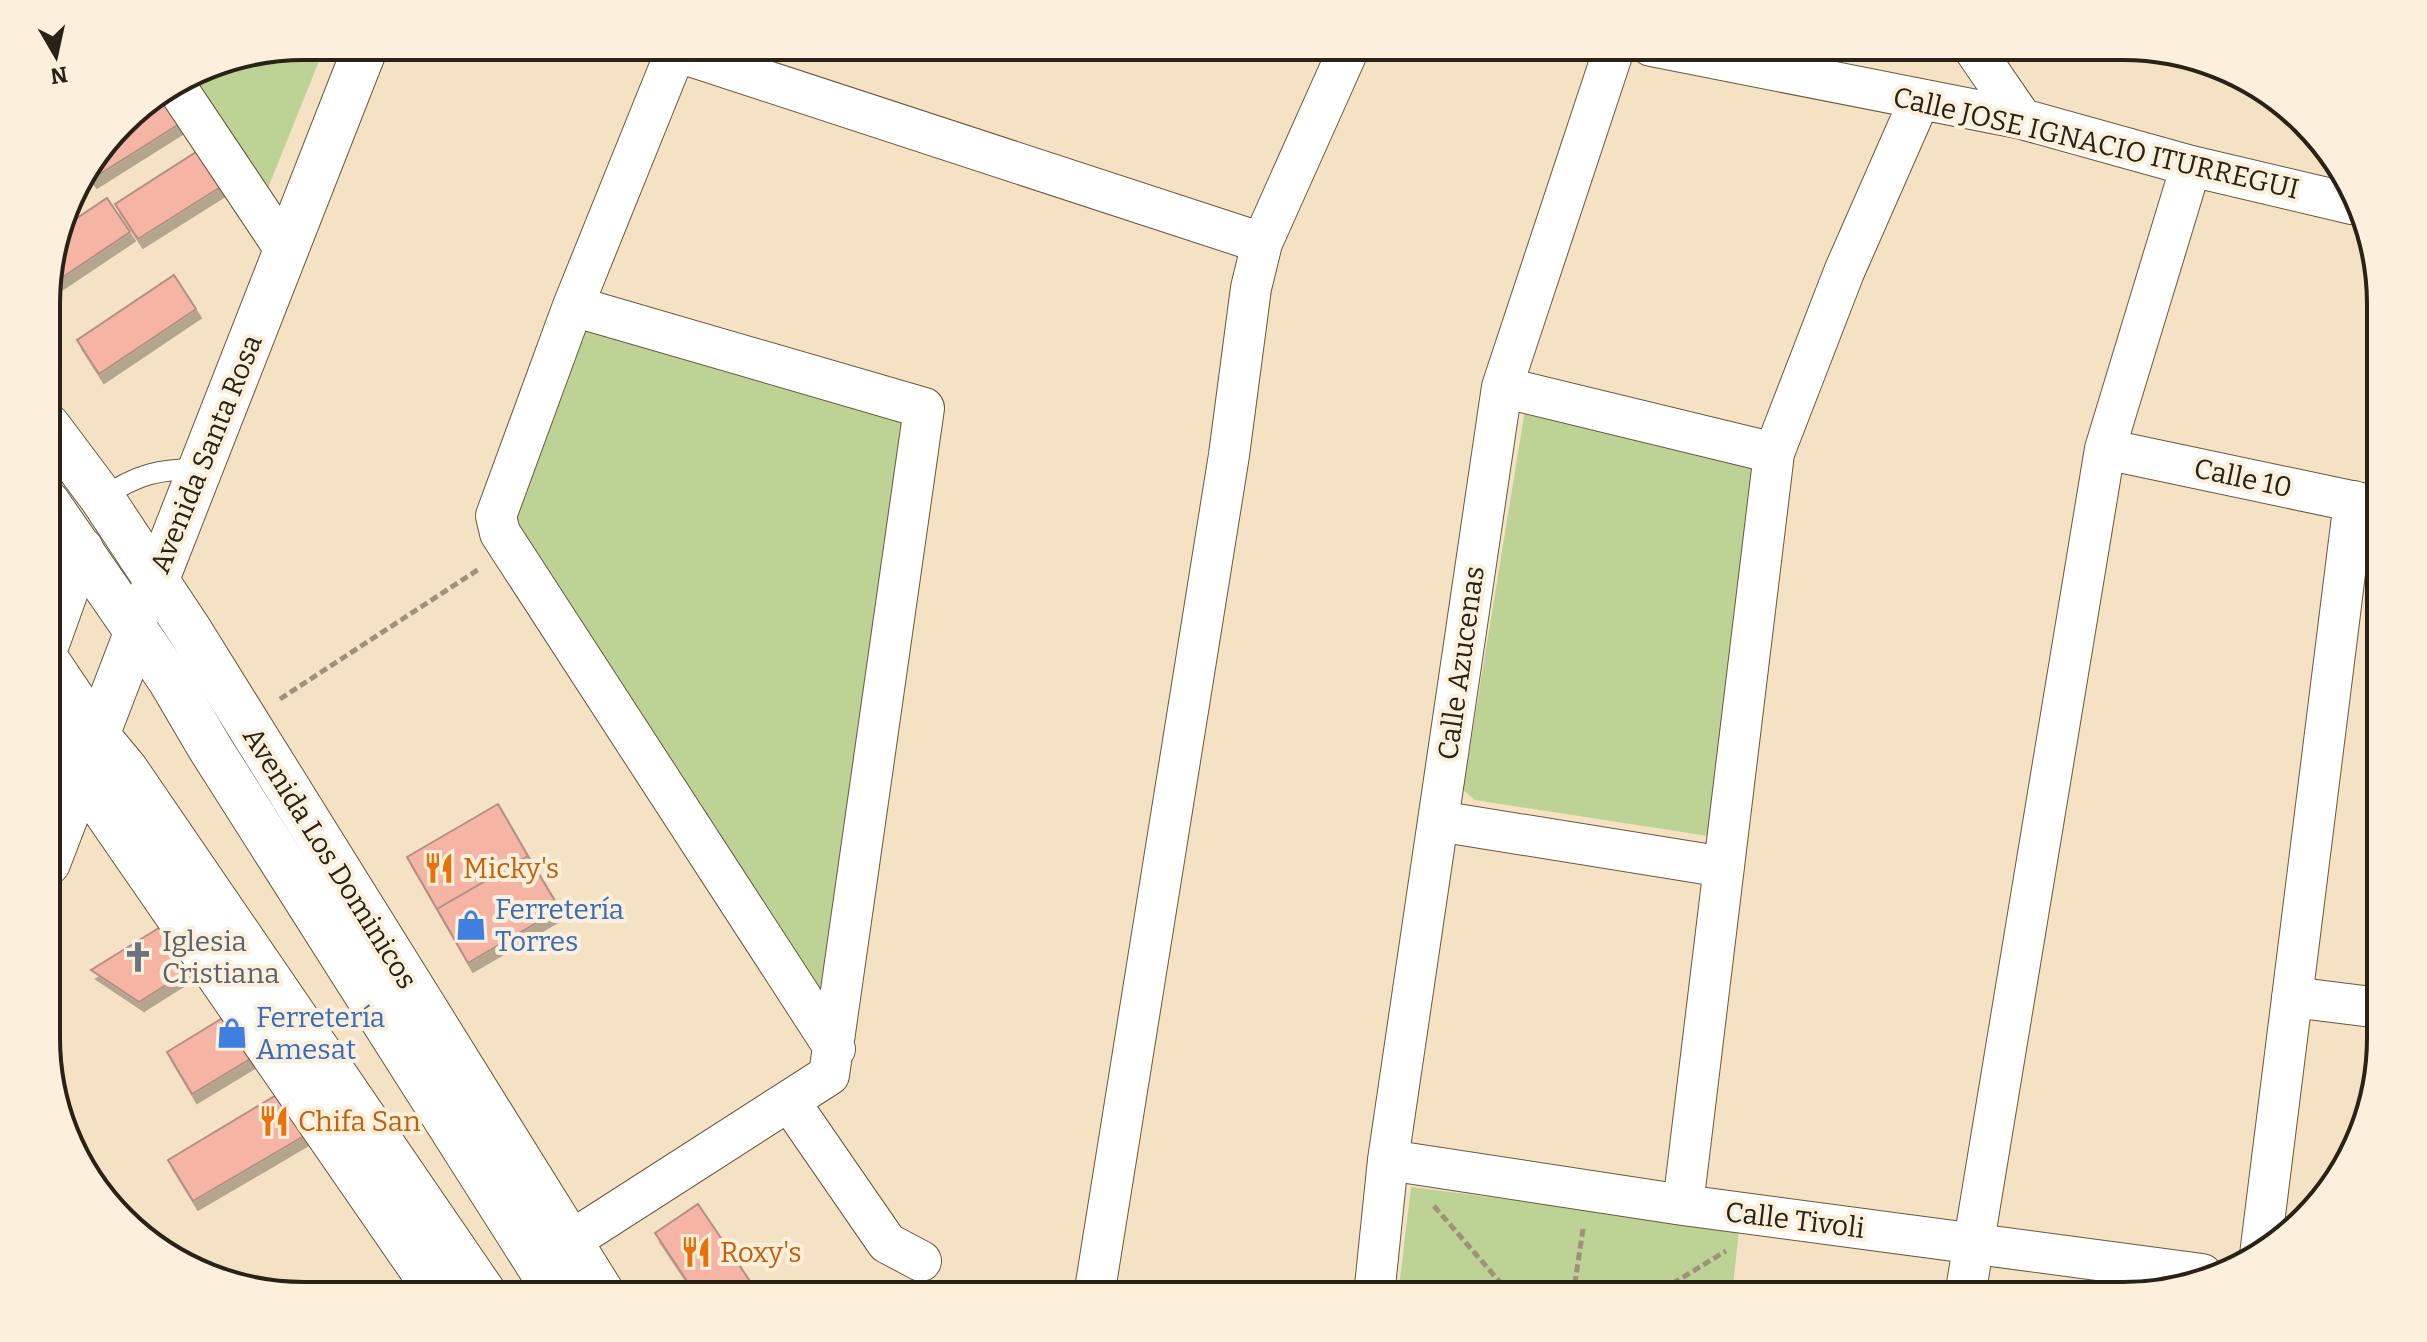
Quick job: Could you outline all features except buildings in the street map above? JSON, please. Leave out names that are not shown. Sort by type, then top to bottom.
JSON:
[{"type":"street","name":"Avenida Santa Rosa","points":[[60,831],[361,60]]},
{"type":"street","points":[[672,60],[573,306],[496,516],[500,533],[835,1049]]},
{"type":"street","points":[[713,60],[1262,243]]},
{"type":"street","points":[[1096,1282],[1229,455],[1251,288],[1262,243],[1344,60]]},
{"type":"street","name":"Calle Azucenas","points":[[1376,1281],[1388,1160],[1502,387],[1610,60]]},
{"type":"street","name":"Calle JOSE IGNACIO ITURREGUI","points":[[1722,60],[2022,119],[2191,166],[2344,202]]},
{"type":"street","points":[[1982,60],[2022,119]]},
{"type":"street","points":[[181,94],[286,251]]},
{"type":"street","points":[[1683,1205],[1774,453],[1844,272],[1920,99]]},
{"type":"street","points":[[1967,1281],[2105,449],[2191,166]]},
{"type":"street","points":[[569,1242],[829,1075],[924,408],[573,306]]},
{"type":"street","points":[[1502,387],[1774,453]]},
{"type":"street","name":"Avenida Los Dominicos","points":[[60,442],[102,498],[156,580],[595,1282]]},
{"type":"street","name":"Calle 10","points":[[2105,449],[2366,504]]},
{"type":"street","points":[[2262,1238],[2292,997],[2366,511]]},
{"type":"street","name":"Avenida Los Dominicos","points":[[60,520],[170,680],[549,1282]]},
{"type":"street","points":[[60,608],[81,549]]},
{"type":"street","points":[[60,680],[97,735],[126,770],[476,1282]]},
{"type":"street","points":[[60,745],[430,1282]]},
{"type":"street","points":[[1438,821],[1724,867]]},
{"type":"street","points":[[2292,997],[2366,1006]]},
{"type":"street","points":[[789,1101],[887,1243],[921,1261]]},
{"type":"street","name":"Calle Tivoli","points":[[1388,1160],[1683,1205],[2189,1272]]},
{"type":"lane","points":[[102,498],[126,482],[155,471],[200,469]]},
{"type":"path","points":[[246,724],[510,548]]},
{"type":"path","points":[[1424,1195],[1499,1281]]},
{"type":"path","points":[[1575,1281],[1585,1215]]},
{"type":"path","points":[[1676,1281],[1732,1247]]},
{"type":"green space","points":[[319,60],[268,188],[199,84],[241,68],[272,62]]},
{"type":"green space","points":[[582,323],[909,417],[824,1001],[509,516]]},
{"type":"green space","points":[[1526,404],[1764,456],[1708,836],[1475,800],[1463,790]]},
{"type":"green space","points":[[1411,1187],[1739,1229],[1734,1281],[1400,1281]]},
{"type":"place","name":"Micky's","points":[[439,868]]},
{"type":"place","name":"Ferretería Torres","points":[[471,925]]},
{"type":"place","name":"Iglesia Cristiana","points":[[138,957]]},
{"type":"place","name":"Ferretería Amesat","points":[[232,1033]]},
{"type":"place","name":"Chifa San","points":[[274,1121]]},
{"type":"place","name":"Roxy's","points":[[696,1252]]}]
